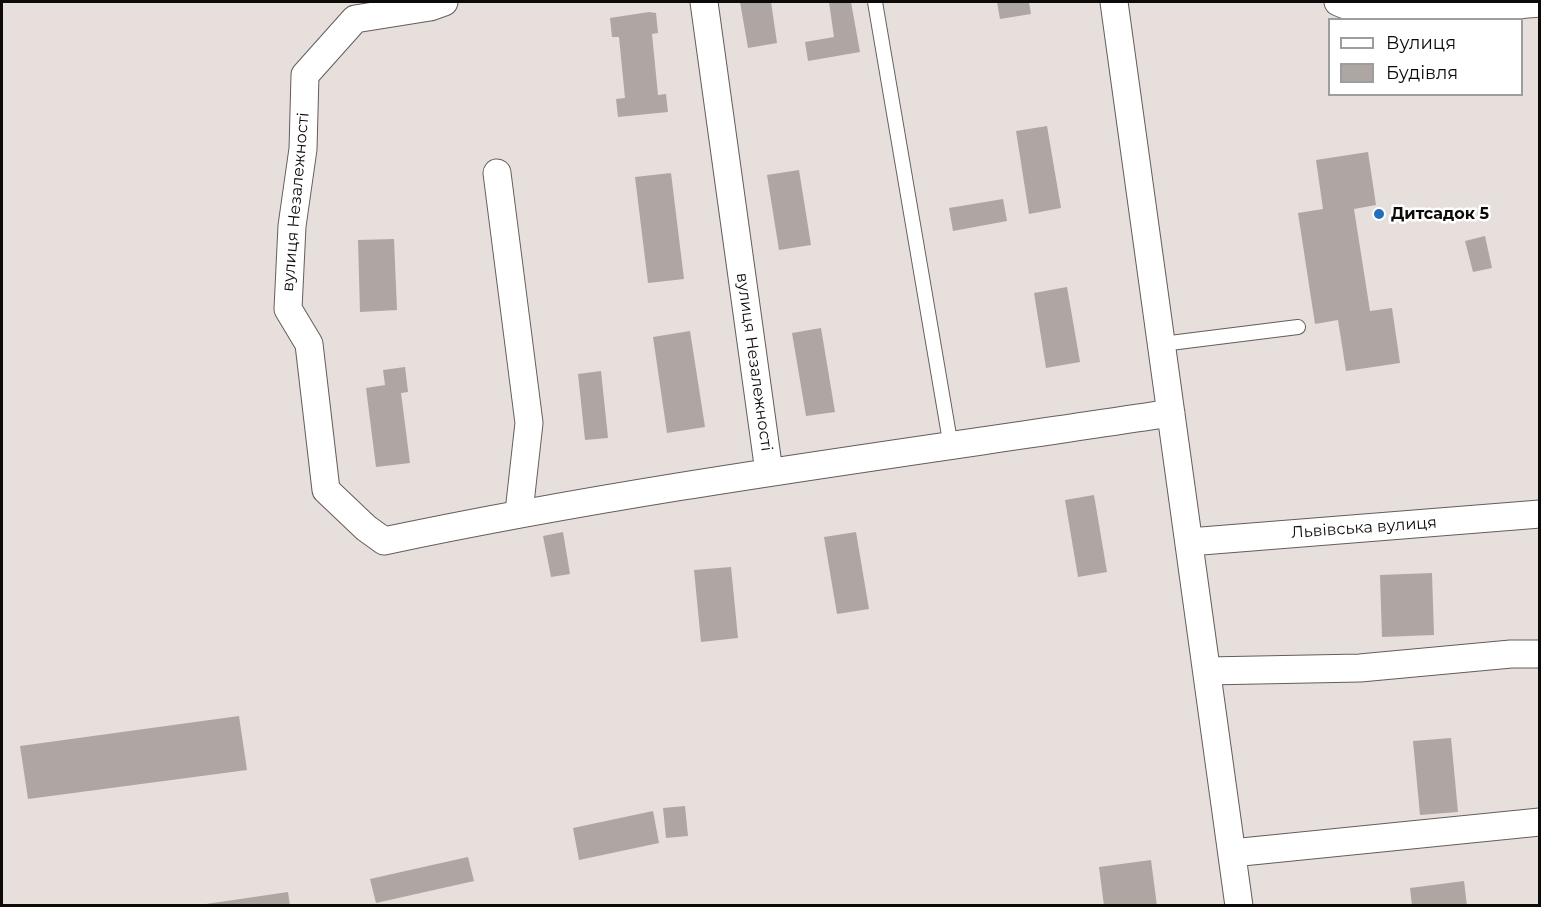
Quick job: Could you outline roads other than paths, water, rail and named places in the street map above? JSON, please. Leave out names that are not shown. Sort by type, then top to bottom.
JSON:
[{"type":"street","name":"вулиця Незалежності","points":[[444,2],[355,19],[305,75],[303,149],[292,226],[288,309],[309,344],[326,490],[366,528],[384,541],[519,512],[769,472],[1172,413]]},
{"type":"street","name":"вулиця Незалежності","points":[[704,2],[769,472]]},
{"type":"street","points":[[1114,2],[1239,906]]},
{"type":"street","points":[[1338,2],[1349,7],[1392,13],[1539,3]]},
{"type":"street","points":[[497,173],[529,423],[519,512]]},
{"type":"street","name":"Львівська вулиця","points":[[1189,542],[1539,514]]},
{"type":"street","points":[[1207,671],[1360,668],[1511,654],[1539,654]]},
{"type":"street","points":[[1232,853],[1539,822]]},
{"type":"lane","points":[[875,2],[951,447]]},
{"type":"lane","points":[[1162,344],[1298,327]]},
{"type":"place","name":"Дитсадок 5","points":[[1379,214]]}]
